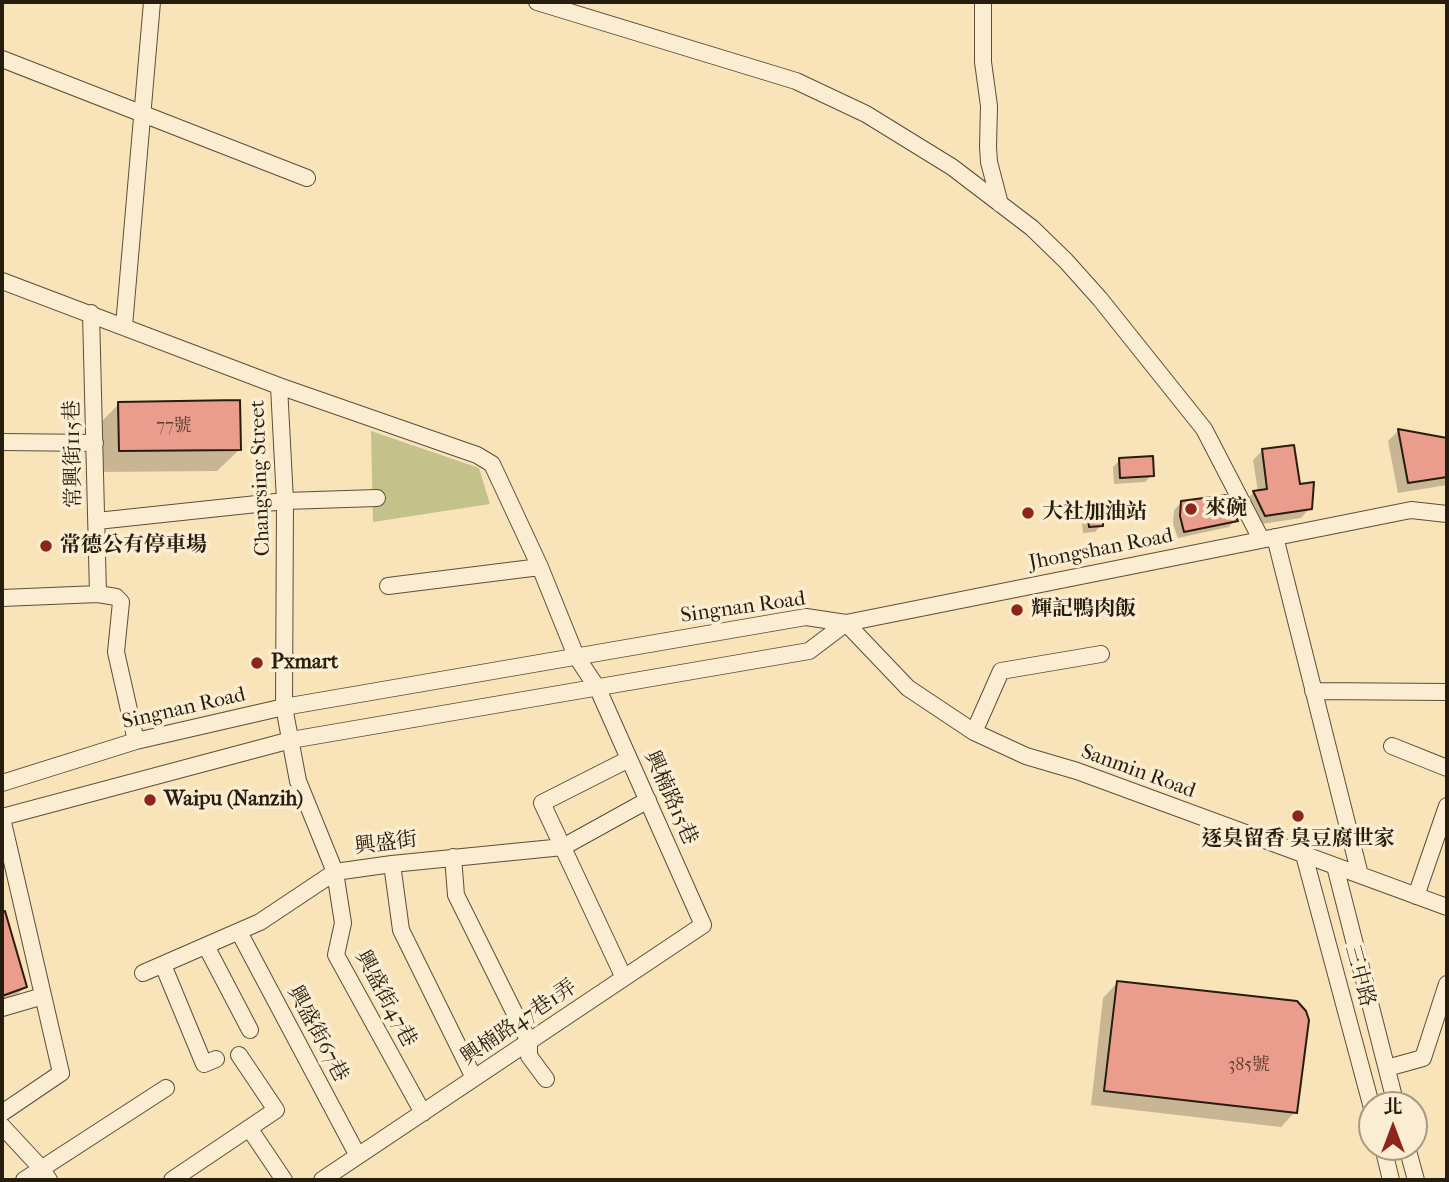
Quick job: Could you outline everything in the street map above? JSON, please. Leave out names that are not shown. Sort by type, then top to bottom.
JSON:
[{"type":"street","points":[[124,326],[152,2]]},
{"type":"street","points":[[537,2],[796,80],[887,128],[953,167],[1032,228],[1066,261],[1204,429],[1268,538],[1313,691],[1360,875]]},
{"type":"street","points":[[983,2],[983,62],[989,106],[989,162],[1000,204]]},
{"type":"street","points":[[2,59],[307,178]]},
{"type":"street","name":"Changsing Street","points":[[2,281],[279,386],[285,501],[284,707],[291,740]]},
{"type":"street","name":"常興街115巷","points":[[92,313],[98,594]]},
{"type":"street","name":"興楠路15巷","points":[[279,386],[477,455],[492,464],[540,567],[576,656],[598,689],[703,925]]},
{"type":"street","points":[[2,442],[95,443]]},
{"type":"street","points":[[97,521],[285,501],[377,498]]},
{"type":"street","points":[[1411,509],[1447,501]]},
{"type":"street","name":"Jhongshan Road","points":[[846,623],[1411,509],[1447,514]]},
{"type":"street","points":[[388,586],[540,567]]},
{"type":"street","points":[[2,598],[98,594],[116,597],[121,602],[116,652],[136,741]]},
{"type":"street","name":"Singnan Road","points":[[2,783],[136,741],[284,707],[806,617],[846,623]]},
{"type":"street","points":[[2,1113],[61,1073],[2,818],[291,740],[809,651],[846,623]]},
{"type":"street","name":"Sanmin Road","points":[[846,623],[908,688],[974,732],[1027,756],[1077,771],[1447,907]]},
{"type":"street","points":[[974,732],[1002,671],[1101,654]]},
{"type":"street","points":[[1313,691],[1447,692]]},
{"type":"street","name":"興盛街47巷","points":[[291,740],[298,780],[335,872],[343,923],[336,956],[423,1113]]},
{"type":"street","points":[[1392,746],[1447,768]]},
{"type":"street","points":[[624,978],[542,803],[629,759]]},
{"type":"street","name":"興盛街","points":[[143,973],[260,922],[335,872],[563,847],[648,800]]},
{"type":"street","points":[[1416,896],[1447,806]]},
{"type":"street","name":"三中路","points":[[1304,855],[1367,1091]]},
{"type":"street","points":[[453,857],[456,895],[529,1042],[529,1056],[546,1079]]},
{"type":"street","points":[[392,864],[401,930],[474,1078]]},
{"type":"street","points":[[1335,866],[1393,1091]]},
{"type":"street","name":"興楠路47巷1弄","points":[[322,1180],[703,925]]},
{"type":"street","name":"興盛街67巷","points":[[239,932],[358,1156]]},
{"type":"street","points":[[206,946],[250,1030]]},
{"type":"street","points":[[163,965],[204,1064],[216,1059]]},
{"type":"street","points":[[1387,1068],[1423,1058],[1447,984]]},
{"type":"street","points":[[2,1009],[43,996]]},
{"type":"street","points":[[172,1180],[276,1111],[239,1055]]},
{"type":"street","points":[[24,1180],[45,1174],[166,1088]]},
{"type":"street","points":[[2,1126],[45,1174]]},
{"type":"street","points":[[249,1128],[284,1180]]},
{"type":"street","points":[[1386,1161],[1391,1180]]},
{"type":"street","points":[[1411,1161],[1416,1180]]},
{"type":"shaded area","points":[[371,431],[479,468],[490,504],[373,522]]},
{"type":"building","points":[[240,400],[241,450],[119,451],[118,402]]},
{"type":"building","points":[[1398,429],[1447,438],[1447,477],[1408,483]]},
{"type":"building","points":[[1294,445],[1300,484],[1314,482],[1312,509],[1265,516],[1253,491],[1267,489],[1262,449]]},
{"type":"building","points":[[1153,456],[1154,476],[1120,478],[1119,458]]},
{"type":"building","points":[[1226,495],[1238,521],[1184,532],[1180,516],[1181,501]]},
{"type":"building","points":[[1102,502],[1103,526],[1089,527],[1087,503]]},
{"type":"building","points":[[5,911],[27,987],[2,996],[2,912]]},
{"type":"building","points":[[1117,981],[1297,1001],[1306,1011],[1309,1020],[1297,1113],[1104,1091]]},
{"type":"place","name":"來碗","points":[[1191,509]]},
{"type":"place","name":"大社加油站","points":[[1028,513]]},
{"type":"place","name":"常德公有停車場","points":[[46,546]]},
{"type":"place","name":"輝記鴨肉飯","points":[[1017,610]]},
{"type":"place","name":"Pxmart","points":[[257,663]]},
{"type":"place","name":"Waipu (Nanzih)","points":[[150,800]]},
{"type":"place","name":"逐臭留香 臭豆腐世家","points":[[1298,816]]}]
